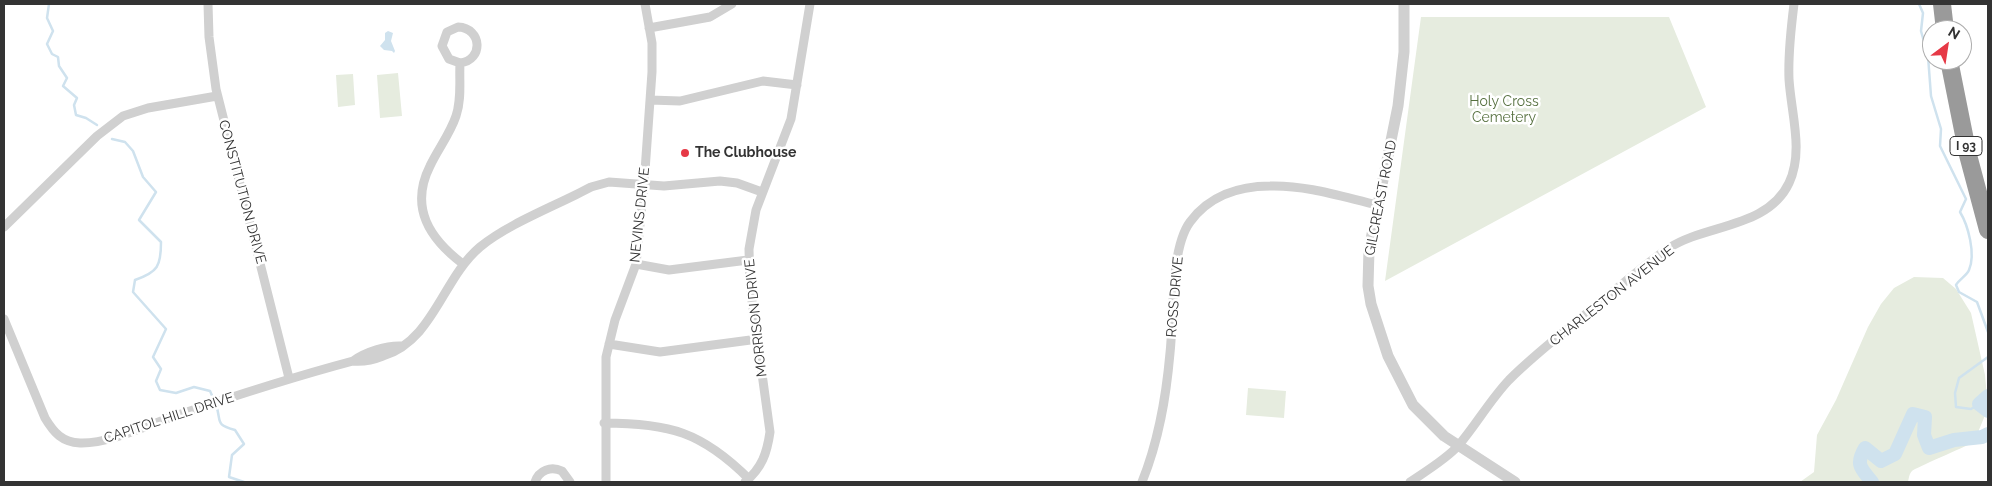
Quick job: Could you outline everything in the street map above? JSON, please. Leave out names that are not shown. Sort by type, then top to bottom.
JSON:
[{"type":"highway","points":[[1942,4],[1944,20]]},
{"type":"highway","name":"I 93","points":[[1951,70],[1968,155],[1988,230]]},
{"type":"street","name":"CONSTITUTION DRIVE","points":[[208,4],[211,59],[217,96],[289,378]]},
{"type":"street","name":"NEVINS DRIVE","points":[[606,482],[605,368],[609,344],[636,264],[644,185],[652,58],[645,4]]},
{"type":"street","points":[[649,28],[710,17],[732,4]]},
{"type":"street","name":"MORRISON DRIVE","points":[[747,481],[761,465],[766,455],[770,432],[748,260],[753,223],[762,192],[791,119],[810,4]]},
{"type":"street","name":"GILCREAST ROAD","points":[[1404,4],[1401,79],[1390,155],[1378,205],[1368,267],[1368,286],[1376,322],[1399,380],[1414,405],[1437,431],[1515,482]]},
{"type":"street","name":"CHARLESTON AVENUE","points":[[1410,482],[1458,446],[1496,396],[1528,362],[1642,268],[1670,247],[1694,236],[1747,219],[1763,211],[1778,200],[1788,185],[1794,170],[1797,150],[1789,77],[1794,4]]},
{"type":"street","points":[[462,27],[472,32],[478,46],[473,56],[460,63],[449,59],[442,46],[448,32],[462,27]]},
{"type":"street","points":[[460,63],[459,105],[452,126],[425,176],[422,202],[431,233],[447,252],[463,264]]},
{"type":"street","points":[[650,100],[680,101],[763,81],[797,85]]},
{"type":"street","points":[[4,227],[97,136],[123,116],[148,108],[217,96]]},
{"type":"street","name":"CAPITOL HILL DRIVE","points":[[4,319],[45,418],[53,431],[63,439],[79,442],[101,440],[289,378],[353,361],[363,362],[376,359],[397,350],[424,327],[463,264],[478,248],[492,238],[592,188],[609,182],[679,185],[729,181],[762,192]]},
{"type":"street","name":"ROSS DRIVE","points":[[1142,482],[1161,422],[1170,351],[1177,260],[1181,241],[1189,223],[1202,208],[1216,197],[1251,187],[1306,188],[1378,205]]},
{"type":"street","points":[[636,264],[668,270],[748,260]]},
{"type":"street","points":[[609,344],[660,352],[758,339]]},
{"type":"street","points":[[604,423],[651,424],[674,429],[698,440],[732,462],[747,481]]},
{"type":"street","points":[[535,482],[540,473],[551,468],[562,471],[570,482]]},
{"type":"green space","name":"Holy Cross Cemetery","points":[[1421,17],[1669,17],[1706,107],[1385,281]]},
{"type":"green space","points":[[398,73],[402,116],[380,118],[377,75]]},
{"type":"green space","points":[[353,74],[355,105],[338,107],[336,75]]},
{"type":"green space","points":[[1914,277],[1943,278],[1956,289],[1971,313],[1985,375],[1988,408],[1974,442],[1912,471],[1908,482],[1800,482],[1814,472],[1817,435],[1836,400],[1868,327],[1881,304],[1894,288]]},
{"type":"green space","points":[[1248,388],[1286,391],[1284,418],[1246,415]]},
{"type":"water","points":[[388,31],[393,33],[391,41],[394,53],[384,50],[380,46],[385,40],[385,33]]},
{"type":"waterway","points":[[49,4],[47,18],[53,31],[47,44],[52,54],[58,57],[59,66],[67,78],[63,86],[77,98],[74,105],[76,115],[86,118],[97,125]]},
{"type":"waterway","points":[[1919,4],[1923,13],[1921,31],[1928,56],[1931,96],[1941,129],[1940,146],[1966,199],[1960,212],[1966,224],[1972,256],[1968,272],[1956,285],[1959,292],[1977,302],[1988,332]]},
{"type":"waterway","points":[[112,139],[125,142],[133,151],[143,177],[156,192],[139,220],[161,242],[159,262],[153,271],[135,280],[133,292],[166,329],[153,357],[161,369],[156,381],[160,390],[176,393],[194,387],[210,391],[214,400]]},
{"type":"waterway","points":[[1979,404],[1971,409],[1956,407],[1955,393],[1959,378],[1988,357]]},
{"type":"waterway","points":[[1988,396],[1979,404],[1988,411]]},
{"type":"waterway","points":[[216,405],[221,424],[235,430],[244,444],[232,455],[229,477],[244,482]]},
{"type":"waterway","points":[[1872,482],[1860,463],[1865,448],[1881,461],[1895,454],[1913,414],[1925,417],[1924,435],[1929,448],[1954,440],[1982,437],[1988,434]]},
{"type":"place","name":"The Clubhouse","points":[[685,153]]}]
